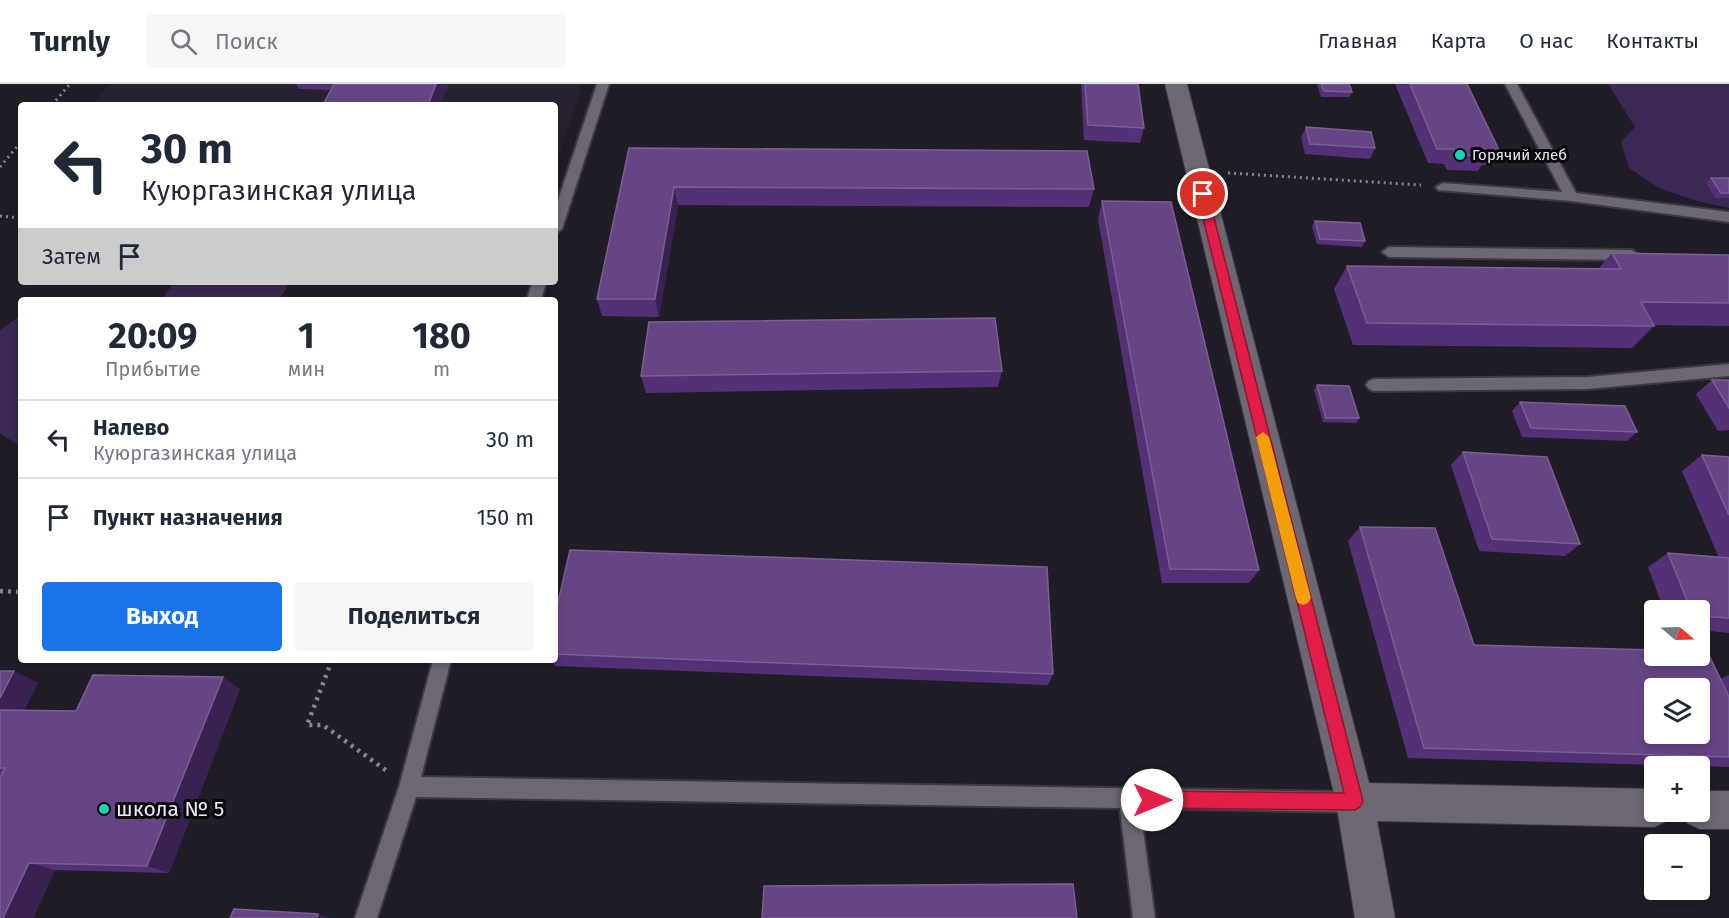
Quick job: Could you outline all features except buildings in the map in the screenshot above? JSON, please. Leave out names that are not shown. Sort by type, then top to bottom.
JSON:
[{"type":"street","points":[[1176,84],[1355,801],[1375,918]]},
{"type":"street","points":[[1355,801],[1644,808]]},
{"type":"street","points":[[1710,810],[1729,810]]},
{"type":"lane","points":[[558,220],[603,84]]},
{"type":"lane","points":[[1511,84],[1571,197]]},
{"type":"lane","points":[[1443,187],[1571,197],[1729,217]]},
{"type":"lane","points":[[1389,252],[1650,255]]},
{"type":"lane","points":[[1374,385],[1587,383],[1729,370]]},
{"type":"lane","points":[[366,918],[409,787],[441,663]]},
{"type":"lane","points":[[409,787],[1355,801]]},
{"type":"lane","points":[[1129,799],[1144,918]]},
{"type":"path","points":[[55,102],[70,84]]},
{"type":"path","points":[[0,167],[18,146]]},
{"type":"path","points":[[1197,171],[1443,187]]},
{"type":"path","points":[[0,216],[18,218]]},
{"type":"path","points":[[0,591],[18,592]]},
{"type":"path","points":[[331,663],[307,725],[323,725],[409,787]]},
{"type":"shaded area","points":[[109,84],[582,84],[558,160],[558,102],[95,102]]},
{"type":"shaded area","points":[[1608,84],[1729,84],[1729,208],[1697,201],[1659,188],[1629,168],[1621,142],[1635,127]]},
{"type":"shaded area","points":[[172,285],[288,285],[281,297],[163,297]]},
{"type":"shaded area","points":[[18,317],[18,445],[0,433],[0,330]]},
{"type":"slow traffic","points":[[1263,437],[1303,598]]},
{"type":"place","name":"Горячий хлеб","points":[[1460,155]]},
{"type":"place","name":"школа № 5","points":[[104,809]]},
{"type":"route","points":[[1152,800],[1355,801],[1203,194]]}]
